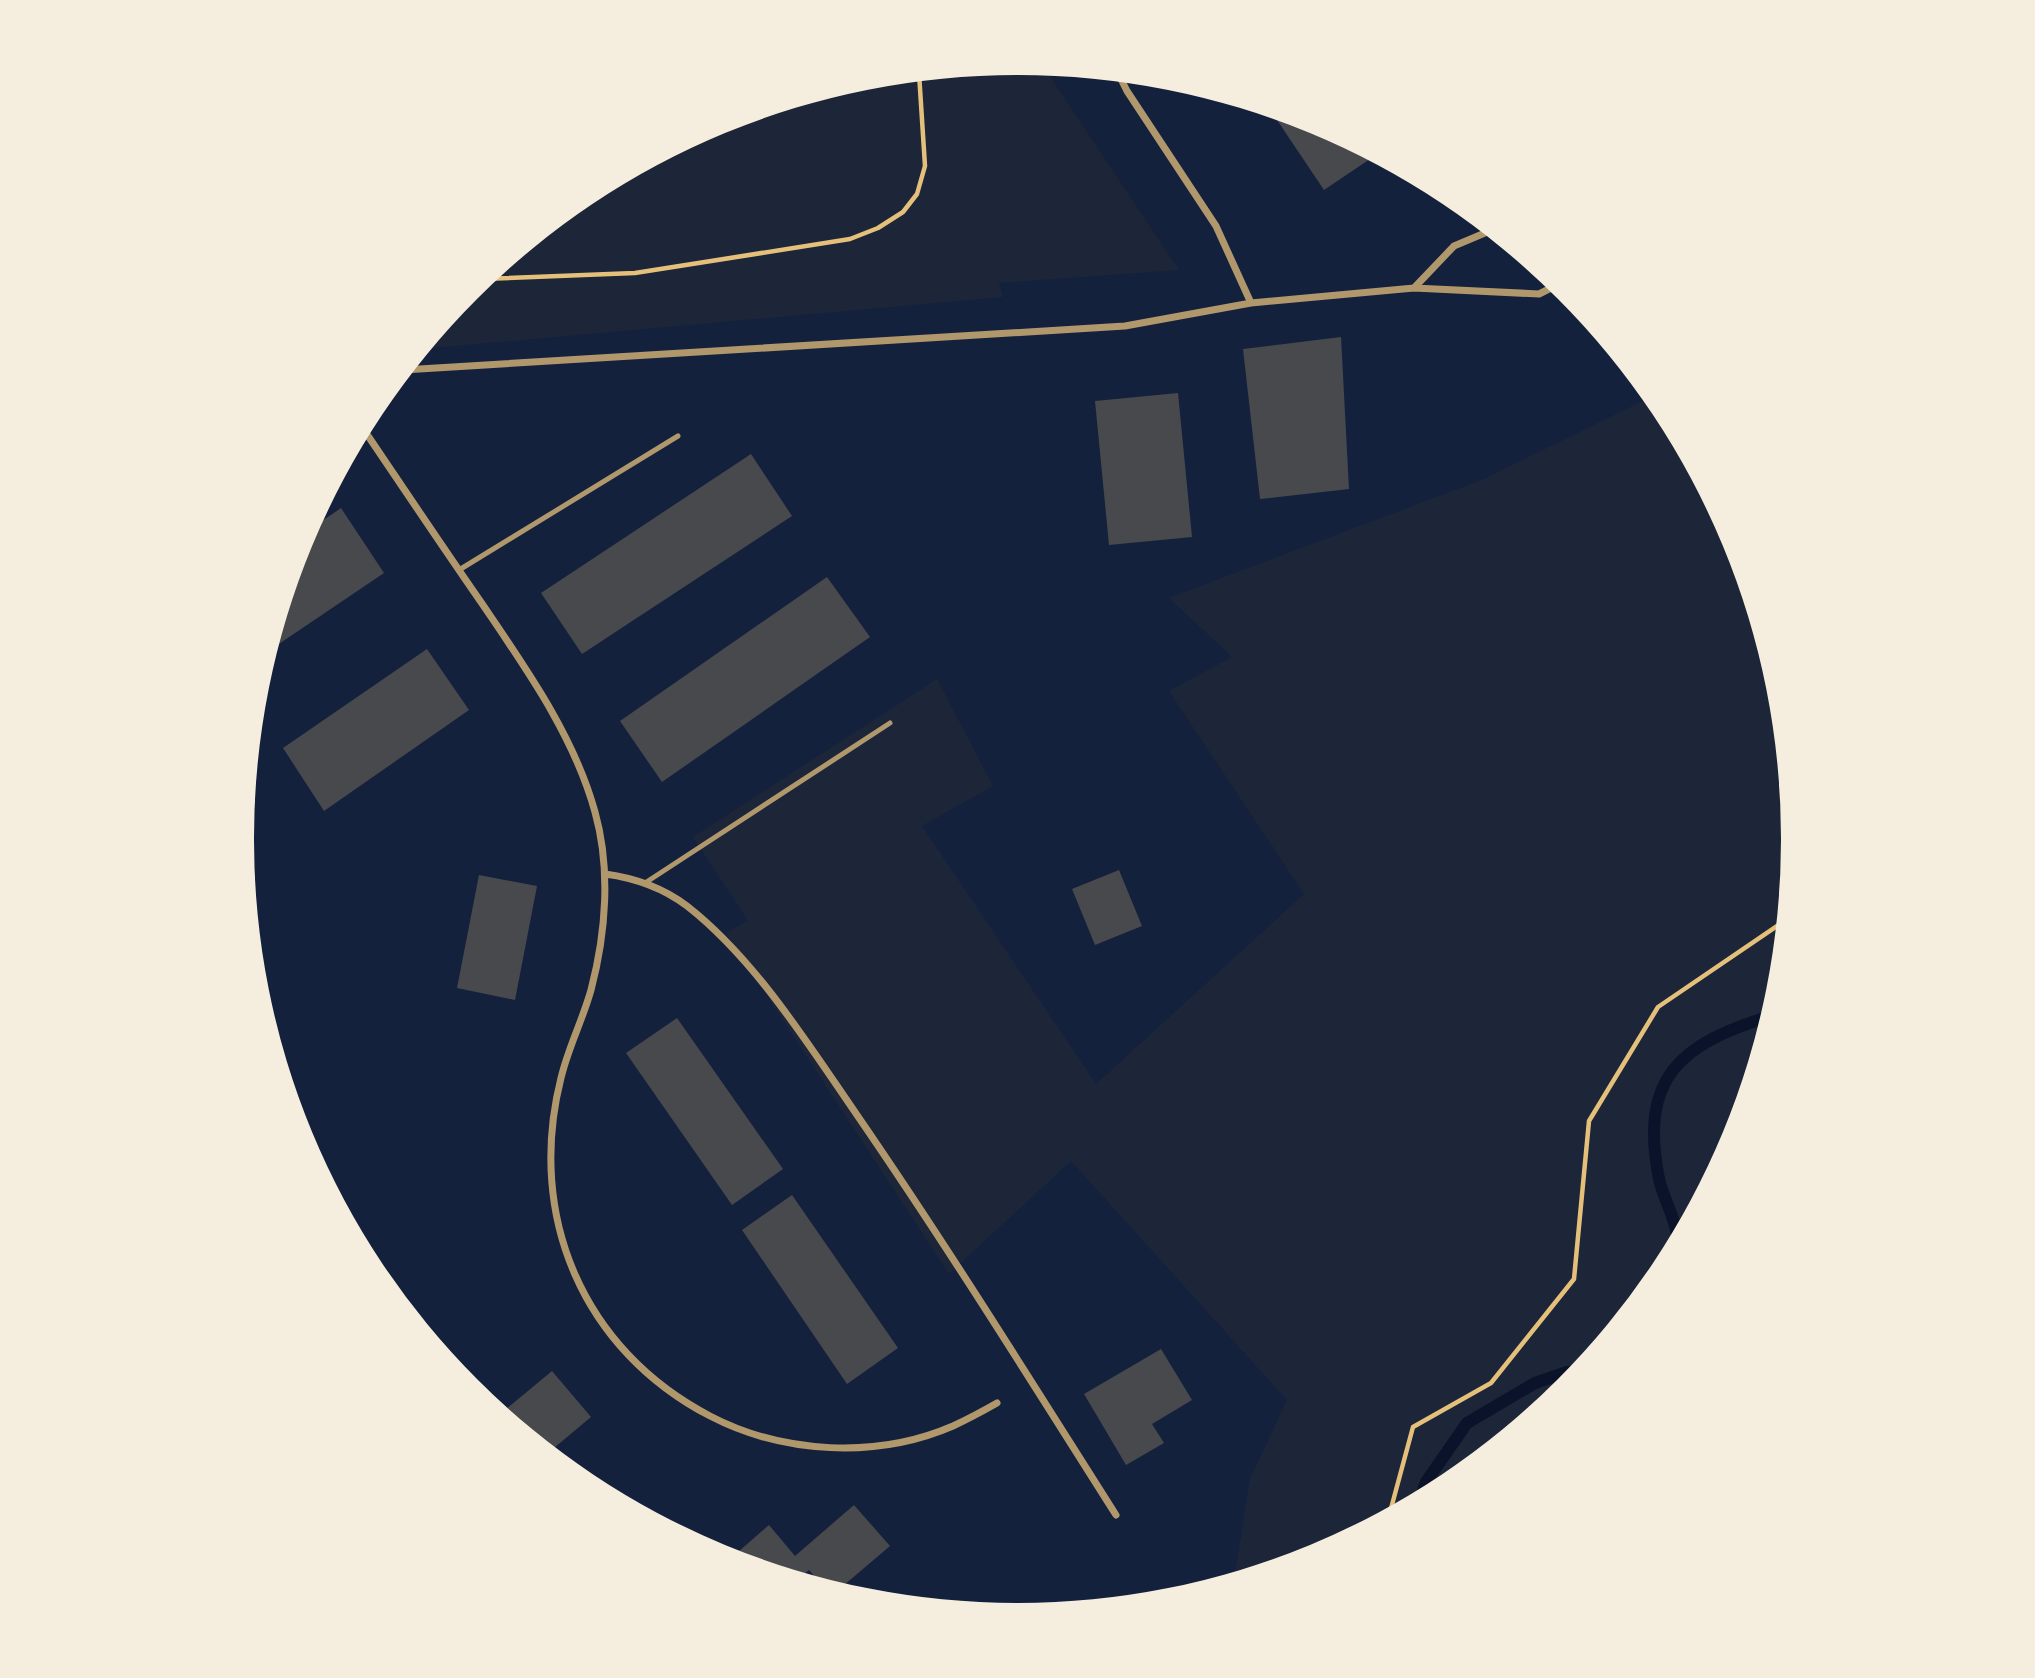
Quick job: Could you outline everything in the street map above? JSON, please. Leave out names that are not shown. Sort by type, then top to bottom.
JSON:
[{"type":"street","points":[[1123,83],[1216,226],[1251,303]]},
{"type":"street","points":[[1414,288],[1454,246],[1483,234]]},
{"type":"street","points":[[416,369],[1125,326],[1251,303],[1414,288],[1539,294],[1548,290]]},
{"type":"street","points":[[369,437],[525,668],[570,744],[596,814],[605,874],[603,929],[591,990],[561,1077],[551,1129],[551,1174],[558,1231],[577,1282],[603,1327],[638,1367],[682,1402],[732,1428],[782,1443],[846,1449],[898,1443],[951,1427],[997,1403]]},
{"type":"street","points":[[605,874],[631,877],[666,892],[687,906],[732,947],[800,1033],[918,1205],[1116,1515]]},
{"type":"lane","points":[[459,570],[678,436]]},
{"type":"lane","points":[[645,883],[890,723]]},
{"type":"path","points":[[500,278],[635,273],[850,239],[878,228],[903,212],[917,194],[925,166],[920,82]]},
{"type":"path","points":[[1392,1504],[1413,1427],[1491,1383],[1574,1279],[1589,1121],[1658,1007],[1776,927]]},
{"type":"shaded area","points":[[1050,76],[1179,270],[999,283],[1003,297],[433,348],[477,299],[553,233],[636,178],[725,133],[820,101],[868,90],[968,77]]},
{"type":"shaded area","points":[[1643,401],[1679,457],[1723,547],[1741,594],[1767,690],[1780,789],[1781,839],[1780,889],[1767,988],[1741,1084],[1702,1177],[1653,1263],[1592,1343],[1521,1413],[1442,1474],[1355,1524],[1310,1545],[1235,1571],[1250,1479],[1287,1400],[1071,1161],[949,1274],[726,933],[748,921],[693,837],[937,679],[993,786],[922,826],[1096,1084],[1304,894],[1169,691],[1232,657],[1169,598],[1484,479]]},
{"type":"building","points":[[1278,121],[1310,133],[1367,161],[1324,190]]},
{"type":"building","points":[[1341,337],[1349,489],[1260,499],[1243,349]]},
{"type":"building","points":[[1178,393],[1192,537],[1109,545],[1095,401]]},
{"type":"building","points":[[751,454],[792,516],[582,654],[541,593]]},
{"type":"building","points":[[341,508],[384,573],[279,644],[294,594],[325,519]]},
{"type":"building","points":[[827,577],[870,637],[662,782],[620,721]]},
{"type":"building","points":[[427,649],[469,710],[324,811],[283,748]]},
{"type":"building","points":[[1119,870],[1142,926],[1095,945],[1072,889]]},
{"type":"building","points":[[479,875],[537,886],[515,1000],[457,988]]},
{"type":"building","points":[[677,1018],[783,1169],[732,1205],[626,1053]]},
{"type":"building","points":[[792,1195],[898,1348],[847,1384],[742,1230]]},
{"type":"building","points":[[1161,1349],[1192,1400],[1152,1424],[1164,1443],[1126,1465],[1084,1394]]},
{"type":"building","points":[[552,1371],[591,1417],[555,1447],[508,1407]]},
{"type":"building","points":[[854,1505],[890,1546],[846,1583],[740,1550],[769,1525],[795,1556]]},
{"type":"waterway","points":[[1675,1227],[1659,1179],[1654,1144],[1655,1115],[1661,1090],[1673,1070],[1690,1053],[1712,1039],[1759,1020]]},
{"type":"waterway","points":[[1425,1484],[1467,1423],[1535,1383],[1563,1373]]}]
